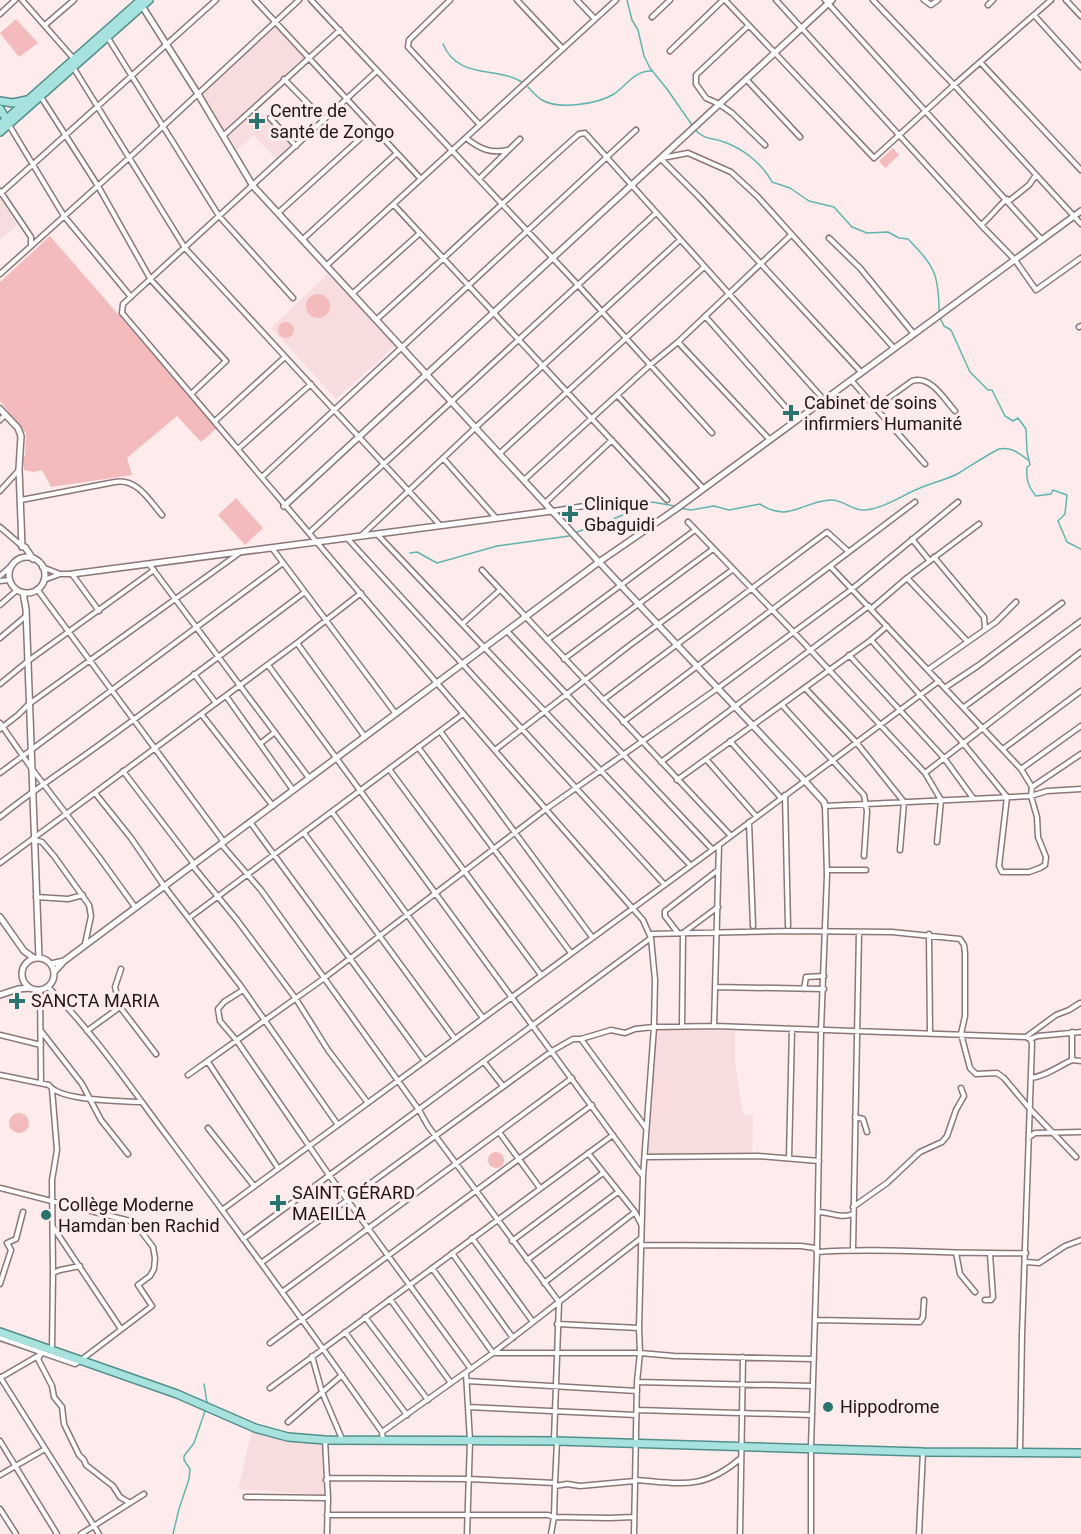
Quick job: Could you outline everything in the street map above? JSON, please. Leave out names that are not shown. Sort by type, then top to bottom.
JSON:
[{"type":"main road","points":[[4,122],[40,97],[74,63],[142,3],[149,0]]},
{"type":"main road","points":[[0,132],[4,122],[107,37],[142,3]]},
{"type":"main road","points":[[0,101],[16,103],[30,99]]},
{"type":"main road","points":[[0,110],[4,122]]},
{"type":"main road","points":[[0,1332],[177,1394],[255,1428],[288,1437],[325,1440],[382,1436],[470,1441],[811,1447],[923,1452],[1081,1453]]},
{"type":"street","points":[[0,14],[15,0]]},
{"type":"street","points":[[22,0],[45,25],[74,63],[185,248],[440,525]]},
{"type":"street","points":[[45,25],[74,0]]},
{"type":"street","points":[[31,246],[31,237],[0,193],[216,0]]},
{"type":"street","points":[[255,0],[421,179]]},
{"type":"street","points":[[0,274],[299,0]]},
{"type":"street","points":[[311,0],[577,284],[712,433]]},
{"type":"street","points":[[450,0],[409,40],[408,47],[480,125]]},
{"type":"street","points":[[517,0],[563,49]]},
{"type":"street","points":[[577,0],[595,19]]},
{"type":"street","points":[[327,266],[616,0]]},
{"type":"street","points":[[652,17],[670,0]]},
{"type":"street","points":[[670,51],[724,0],[874,158],[925,110],[1051,0]]},
{"type":"street","points":[[776,0],[1014,260],[1036,290],[1081,258]]},
{"type":"street","points":[[873,0],[1081,224]]},
{"type":"street","points":[[924,0],[931,5],[938,0]]},
{"type":"street","points":[[988,5],[993,0]]},
{"type":"street","points":[[1066,0],[1081,16]]},
{"type":"street","points":[[284,506],[694,128],[828,1],[1042,240]]},
{"type":"street","points":[[142,3],[253,186],[544,503],[824,802],[827,870],[821,1030],[811,1534]]},
{"type":"street","points":[[1034,15],[1081,67]]},
{"type":"street","points":[[748,26],[696,75],[696,84],[706,98],[719,104],[765,145]]},
{"type":"street","points":[[222,136],[339,30]]},
{"type":"street","points":[[107,37],[219,216],[293,298]]},
{"type":"street","points":[[980,62],[1081,170]]},
{"type":"street","points":[[377,71],[123,304],[122,314],[262,477],[284,506],[310,532],[463,714],[632,908],[642,920],[650,936],[654,958],[654,1027],[641,1224],[640,1353],[637,1382],[634,1534]]},
{"type":"street","points":[[746,78],[800,137]]},
{"type":"street","points":[[284,79],[324,120]]},
{"type":"street","points":[[40,97],[98,186],[151,280],[226,361],[191,394]]},
{"type":"street","points":[[270,118],[296,146]]},
{"type":"street","points":[[4,122],[64,216],[131,297]]},
{"type":"street","points":[[278,213],[373,127]]},
{"type":"street","points":[[262,477],[636,130]]},
{"type":"street","points":[[376,320],[444,259],[501,203],[582,133],[607,157],[825,401]]},
{"type":"street","points":[[466,138],[478,147],[495,153],[509,150]]},
{"type":"street","points":[[479,179],[520,139]]},
{"type":"street","points":[[302,240],[397,153]]},
{"type":"street","points":[[661,158],[688,153],[731,172],[758,198],[894,348]]},
{"type":"street","points":[[661,158],[861,373]]},
{"type":"street","points":[[981,225],[991,218],[998,206],[1029,185],[1035,175]]},
{"type":"street","points":[[394,205],[667,500]]},
{"type":"street","points":[[54,972],[85,944],[599,562],[825,401],[1081,211]]},
{"type":"street","points":[[310,532],[656,213]]},
{"type":"street","points":[[352,294],[420,233]]},
{"type":"street","points":[[524,480],[678,342],[791,235]]},
{"type":"street","points":[[830,238],[860,268],[914,333]]},
{"type":"street","points":[[362,536],[475,428],[680,240]]},
{"type":"street","points":[[499,454],[704,267]]},
{"type":"street","points":[[705,316],[797,420]]},
{"type":"street","points":[[678,342],[770,440]]},
{"type":"street","points":[[215,422],[285,357]]},
{"type":"street","points":[[876,407],[918,379],[928,382],[955,411]]},
{"type":"street","points":[[851,380],[925,464]]},
{"type":"street","points":[[238,449],[311,384]]},
{"type":"street","points":[[617,395],[703,488]]},
{"type":"street","points":[[0,409],[18,428],[21,436],[20,469],[24,547],[22,558]]},
{"type":"street","points":[[0,420],[5,415]]},
{"type":"street","points":[[544,503],[612,440]]},
{"type":"street","points":[[443,458],[496,518]]},
{"type":"street","points":[[0,491],[20,469]]},
{"type":"street","points":[[21,500],[122,481],[135,485],[162,515]]},
{"type":"street","points":[[623,722],[915,502]]},
{"type":"street","points":[[188,1075],[323,979],[546,809],[718,688],[852,589],[958,502]]},
{"type":"street","points":[[26,609],[44,580],[60,574],[603,503]]},
{"type":"street","points":[[688,522],[732,570],[773,609],[925,773],[941,800],[937,842]]},
{"type":"street","points":[[661,762],[980,524]]},
{"type":"street","points":[[0,527],[24,547],[42,567],[60,574]]},
{"type":"street","points":[[547,640],[695,530]]},
{"type":"street","points":[[603,700],[827,532],[849,552]]},
{"type":"street","points":[[377,534],[690,865]]},
{"type":"street","points":[[346,538],[664,884]]},
{"type":"street","points":[[912,539],[929,560]]},
{"type":"street","points":[[271,547],[396,714]]},
{"type":"street","points":[[564,658],[713,549]]},
{"type":"street","points":[[135,907],[1,726],[241,552]]},
{"type":"street","points":[[934,557],[984,617],[985,628]]},
{"type":"street","points":[[0,579],[17,560],[33,559]]},
{"type":"street","points":[[0,773],[283,563]]},
{"type":"street","points":[[149,564],[309,778]]},
{"type":"street","points":[[830,566],[1021,769],[1032,787],[1031,796],[1038,837],[1046,857],[1045,865],[1029,872],[1002,872],[999,866],[1007,797],[921,694],[871,640]]},
{"type":"street","points":[[9,580],[10,567]]},
{"type":"street","points":[[42,567],[44,580]]},
{"type":"street","points":[[0,684],[28,661],[154,570]]},
{"type":"street","points":[[482,570],[731,836]]},
{"type":"street","points":[[495,750],[543,711],[732,570]]},
{"type":"street","points":[[72,574],[99,611]]},
{"type":"street","points":[[907,578],[967,641]]},
{"type":"street","points":[[0,579],[9,580],[20,591],[26,609],[36,958]]},
{"type":"street","points":[[0,605],[20,591],[36,590]]},
{"type":"street","points":[[36,590],[91,661],[222,843],[261,891],[419,1110],[435,1136],[559,1302],[554,1517],[551,1534]]},
{"type":"street","points":[[462,624],[500,590]]},
{"type":"street","points":[[0,817],[32,791],[133,720],[305,592]]},
{"type":"street","points":[[0,863],[202,715],[361,594]]},
{"type":"street","points":[[929,669],[996,622],[1016,602]]},
{"type":"street","points":[[946,687],[1062,603]]},
{"type":"street","points":[[0,638],[26,616]]},
{"type":"street","points":[[964,707],[1081,621]]},
{"type":"street","points":[[677,780],[871,640],[887,626]]},
{"type":"street","points":[[507,631],[712,849]]},
{"type":"street","points":[[297,643],[365,737]]},
{"type":"street","points":[[925,773],[1081,652]]},
{"type":"street","points":[[849,656],[944,758],[973,798]]},
{"type":"street","points":[[268,665],[643,1176]]},
{"type":"street","points":[[194,674],[216,703]]},
{"type":"street","points":[[222,1210],[939,681]]},
{"type":"street","points":[[805,688],[856,742],[904,802],[900,850]]},
{"type":"street","points":[[1002,749],[1081,691]]},
{"type":"street","points":[[226,696],[294,790]]},
{"type":"street","points":[[782,705],[864,795],[867,811],[864,856]]},
{"type":"street","points":[[189,918],[463,714]]},
{"type":"street","points":[[202,715],[273,806]]},
{"type":"street","points":[[1021,769],[1081,726]]},
{"type":"street","points":[[440,731],[592,937]]},
{"type":"street","points":[[261,743],[274,732]]},
{"type":"street","points":[[730,741],[780,798]]},
{"type":"street","points":[[418,747],[572,953]]},
{"type":"street","points":[[1032,787],[1081,754]]},
{"type":"street","points":[[706,759],[756,816]]},
{"type":"street","points":[[389,769],[541,975]]},
{"type":"street","points":[[123,771],[296,999],[328,1050],[368,1103]]},
{"type":"street","points":[[825,806],[1031,796],[1047,790],[1081,789]]},
{"type":"street","points":[[95,793],[266,1020],[338,1125]]},
{"type":"street","points":[[785,795],[788,926]]},
{"type":"street","points":[[332,812],[483,1018]]},
{"type":"street","points":[[749,821],[753,926]]},
{"type":"street","points":[[250,822],[425,1061]]},
{"type":"street","points":[[304,833],[454,1039]]},
{"type":"street","points":[[34,839],[45,844],[89,905],[91,916],[85,944]]},
{"type":"street","points":[[714,1026],[719,845]]},
{"type":"street","points":[[682,1026],[681,933],[665,916],[665,911],[719,870]]},
{"type":"street","points":[[827,870],[866,870]]},
{"type":"street","points":[[36,897],[68,899],[82,895]]},
{"type":"street","points":[[681,933],[718,907]]},
{"type":"street","points":[[0,917],[24,951],[51,964],[64,961]]},
{"type":"street","points":[[243,1239],[484,1062],[650,936],[681,933],[825,931],[929,934],[960,939],[964,945],[965,1016],[961,1034],[970,1068],[976,1074],[997,1073],[1005,1078],[1030,1109],[1076,1157]]},
{"type":"street","points":[[853,1249],[859,932]]},
{"type":"street","points":[[929,934],[930,1034]]},
{"type":"street","points":[[24,951],[26,963],[22,971],[23,980],[30,988]]},
{"type":"street","points":[[26,963],[36,958]]},
{"type":"street","points":[[0,996],[18,989],[40,990],[48,987],[53,980],[54,972],[51,964]]},
{"type":"street","points":[[121,969],[115,987],[120,1007],[156,1054]]},
{"type":"street","points":[[804,989],[806,977],[824,976]]},
{"type":"street","points":[[18,989],[23,980]]},
{"type":"street","points":[[48,987],[70,1009],[142,1102],[342,1375],[382,1436],[641,1238]]},
{"type":"street","points":[[715,987],[824,989]]},
{"type":"street","points":[[40,990],[41,1083]]},
{"type":"street","points":[[243,990],[224,1002],[217,1012],[220,1021],[237,1041],[329,1175],[471,1369]]},
{"type":"street","points":[[1028,1038],[1056,1015],[1080,1003]]},
{"type":"street","points":[[87,1031],[120,1007]]},
{"type":"street","points":[[261,1263],[569,1040],[611,1030],[625,1033],[635,1029],[682,1026],[1028,1038],[1081,1032]]},
{"type":"street","points":[[789,1158],[792,1029]]},
{"type":"street","points":[[41,1031],[91,1098],[101,1120],[128,1154]]},
{"type":"street","points":[[1072,1032],[1072,1060]]},
{"type":"street","points":[[0,1035],[41,1045]]},
{"type":"street","points":[[1020,1451],[1032,1043],[1028,1038]]},
{"type":"street","points":[[580,1039],[646,1128]]},
{"type":"street","points":[[1031,1078],[1045,1076],[1072,1060],[1081,1061]]},
{"type":"street","points":[[208,1062],[278,1168]]},
{"type":"street","points":[[484,1062],[503,1086]]},
{"type":"street","points":[[0,1075],[49,1085],[52,1089],[65,1094],[142,1102]]},
{"type":"street","points":[[282,1292],[572,1078]]},
{"type":"street","points":[[853,1207],[887,1183],[920,1152],[942,1142],[947,1136],[956,1110],[964,1096],[961,1088]]},
{"type":"street","points":[[52,1089],[57,1150],[51,1202],[52,1349],[0,1378],[99,1534]]},
{"type":"street","points":[[270,1343],[592,1105]]},
{"type":"street","points":[[855,1117],[863,1119],[867,1132]]},
{"type":"street","points":[[208,1128],[255,1186]]},
{"type":"street","points":[[499,1132],[540,1188]]},
{"type":"street","points":[[1029,1137],[1035,1133],[1081,1132]]},
{"type":"street","points":[[270,1388],[613,1135]]},
{"type":"street","points":[[588,1153],[641,1224]]},
{"type":"street","points":[[645,1157],[789,1158],[819,1161]]},
{"type":"street","points":[[513,1241],[603,1173]]},
{"type":"street","points":[[0,1188],[135,1222],[153,1247],[155,1258],[154,1269],[150,1276],[138,1285],[152,1306],[75,1364],[0,1338]]},
{"type":"street","points":[[527,1260],[618,1192]]},
{"type":"street","points":[[0,1284],[11,1250],[7,1243],[16,1239],[23,1212]]},
{"type":"street","points":[[544,1283],[634,1212]]},
{"type":"street","points":[[818,1212],[840,1216],[853,1214]]},
{"type":"street","points":[[52,1227],[121,1329]]},
{"type":"street","points":[[472,1238],[533,1322]]},
{"type":"street","points":[[1026,1262],[1039,1263],[1065,1246],[1081,1240]]},
{"type":"street","points":[[641,1245],[801,1246],[815,1248],[817,1252]]},
{"type":"street","points":[[817,1252],[853,1249],[990,1254],[1026,1253]]},
{"type":"street","points":[[452,1253],[513,1338]]},
{"type":"street","points":[[956,1253],[960,1274],[975,1292]]},
{"type":"street","points":[[958,1263],[963,1253]]},
{"type":"street","points":[[985,1300],[991,1300],[993,1297],[990,1254]]},
{"type":"street","points":[[53,1273],[80,1266]]},
{"type":"street","points":[[432,1268],[493,1353]]},
{"type":"street","points":[[390,1299],[452,1383]]},
{"type":"street","points":[[815,1320],[920,1322],[923,1317],[924,1300]]},
{"type":"street","points":[[365,1317],[428,1400]]},
{"type":"street","points":[[557,1324],[639,1328]]},
{"type":"street","points":[[345,1332],[407,1415]]},
{"type":"street","points":[[42,1353],[38,1359],[52,1386],[54,1398],[62,1407],[63,1420],[79,1455],[87,1466],[113,1486],[120,1497],[130,1503]]},
{"type":"street","points":[[493,1353],[640,1353],[814,1359]]},
{"type":"street","points":[[312,1356],[322,1392],[342,1439]]},
{"type":"street","points":[[740,1534],[743,1357]]},
{"type":"street","points":[[466,1372],[470,1441],[467,1534]]},
{"type":"street","points":[[288,1422],[342,1375]]},
{"type":"street","points":[[467,1382],[637,1390]]},
{"type":"street","points":[[637,1382],[813,1386]]},
{"type":"street","points":[[468,1407],[555,1412],[812,1415]]},
{"type":"street","points":[[325,1440],[327,1534]]},
{"type":"street","points":[[0,1442],[57,1534]]},
{"type":"street","points":[[0,1475],[45,1449]]},
{"type":"street","points":[[919,1534],[923,1452]]},
{"type":"street","points":[[326,1480],[469,1479],[580,1486],[635,1480],[687,1484],[722,1474],[741,1458]]},
{"type":"street","points":[[81,1534],[144,1494]]},
{"type":"street","points":[[246,1497],[328,1498]]},
{"type":"street","points":[[0,1509],[16,1534]]},
{"type":"street","points":[[548,1515],[554,1511]]},
{"type":"street","points":[[327,1515],[548,1515],[609,1518],[634,1516]]},
{"type":"shaded area","points":[[16,19],[38,43],[19,57],[0,33]]},
{"type":"shaded area","points":[[273,24],[304,58],[224,133],[201,96]]},
{"type":"shaded area","name":"Centre de santé de Zongo","points":[[257,108],[291,145],[276,159],[254,135],[237,150],[229,136]]},
{"type":"shaded area","points":[[893,148],[899,155],[885,168],[879,161]]},
{"type":"shaded area","points":[[0,199],[17,225],[0,240]]},
{"type":"shaded area","points":[[50,236],[217,428],[201,442],[177,416],[127,458],[132,475],[51,487],[42,470],[34,472],[24,470],[26,433],[0,401],[0,282]]},
{"type":"shaded area","points":[[329,273],[396,345],[336,399],[271,328]]},
{"type":"shaded area","points":[[318,294],[326,298],[330,306],[326,314],[318,318],[310,314],[306,306],[310,298]]},
{"type":"shaded area","points":[[283,322],[289,322],[294,330],[292,336],[283,338],[278,333],[278,327]]},
{"type":"shaded area","points":[[236,498],[263,528],[245,545],[218,515]]},
{"type":"shaded area","points":[[656,1029],[735,1031],[735,1063],[743,1114],[753,1116],[752,1157],[647,1160]]},
{"type":"shaded area","points":[[19,1113],[26,1116],[29,1123],[26,1130],[19,1133],[12,1130],[9,1123],[12,1116]]},
{"type":"shaded area","points":[[493,1152],[499,1152],[504,1160],[502,1166],[493,1168],[488,1163],[488,1157]]},
{"type":"shaded area","points":[[252,1431],[287,1442],[322,1443],[323,1495],[238,1489]]},
{"type":"waterway","points":[[627,0],[632,20],[638,30],[644,56],[650,68],[692,125]]},
{"type":"waterway","points":[[443,44],[458,63],[468,68],[501,74],[522,82]]},
{"type":"waterway","points":[[528,87],[540,99],[549,103],[558,105],[588,103],[607,98],[636,75],[652,71]]},
{"type":"waterway","points":[[694,129],[705,137],[724,142],[745,153],[758,163],[772,182],[790,188],[809,201],[834,207],[852,227],[867,233],[888,232],[899,238],[908,239],[924,256],[933,271],[938,288],[939,312]]},
{"type":"waterway","points":[[939,316],[944,326],[951,330],[970,372],[988,390],[992,390],[1005,416],[1013,421],[1018,418],[1026,429],[1030,465],[1027,467],[1027,476],[1033,492],[1036,496],[1051,494],[1053,490],[1067,495],[1065,514],[1058,521],[1067,542],[1081,549]]},
{"type":"waterway","points":[[679,508],[691,510],[714,506],[729,510],[760,504],[779,512],[787,512],[835,500],[855,509],[864,510],[886,504],[954,475],[999,449],[1014,451],[1028,460]]},
{"type":"waterway","points":[[577,532],[652,502],[675,506]]},
{"type":"waterway","points":[[410,553],[417,552],[437,563],[497,546],[569,536]]},
{"type":"waterway","points":[[204,1384],[207,1403]]},
{"type":"waterway","points":[[173,1534],[189,1479],[190,1469],[184,1456],[194,1443],[205,1411]]},
{"type":"place","name":"Centre de santé de Zongo","points":[[257,121]]},
{"type":"place","name":"Cabinet de soins infirmiers Humanité","points":[[791,413]]},
{"type":"place","name":"Clinique Gbaguidi","points":[[570,514]]},
{"type":"place","name":"SANCTA MARIA","points":[[17,1001]]},
{"type":"place","name":"SAINT GÉRARD MAEILLA","points":[[278,1203]]},
{"type":"place","name":"Collège Moderne Hamdan ben Rachid","points":[[46,1215]]},
{"type":"place","name":"Hippodrome","points":[[828,1407]]}]
